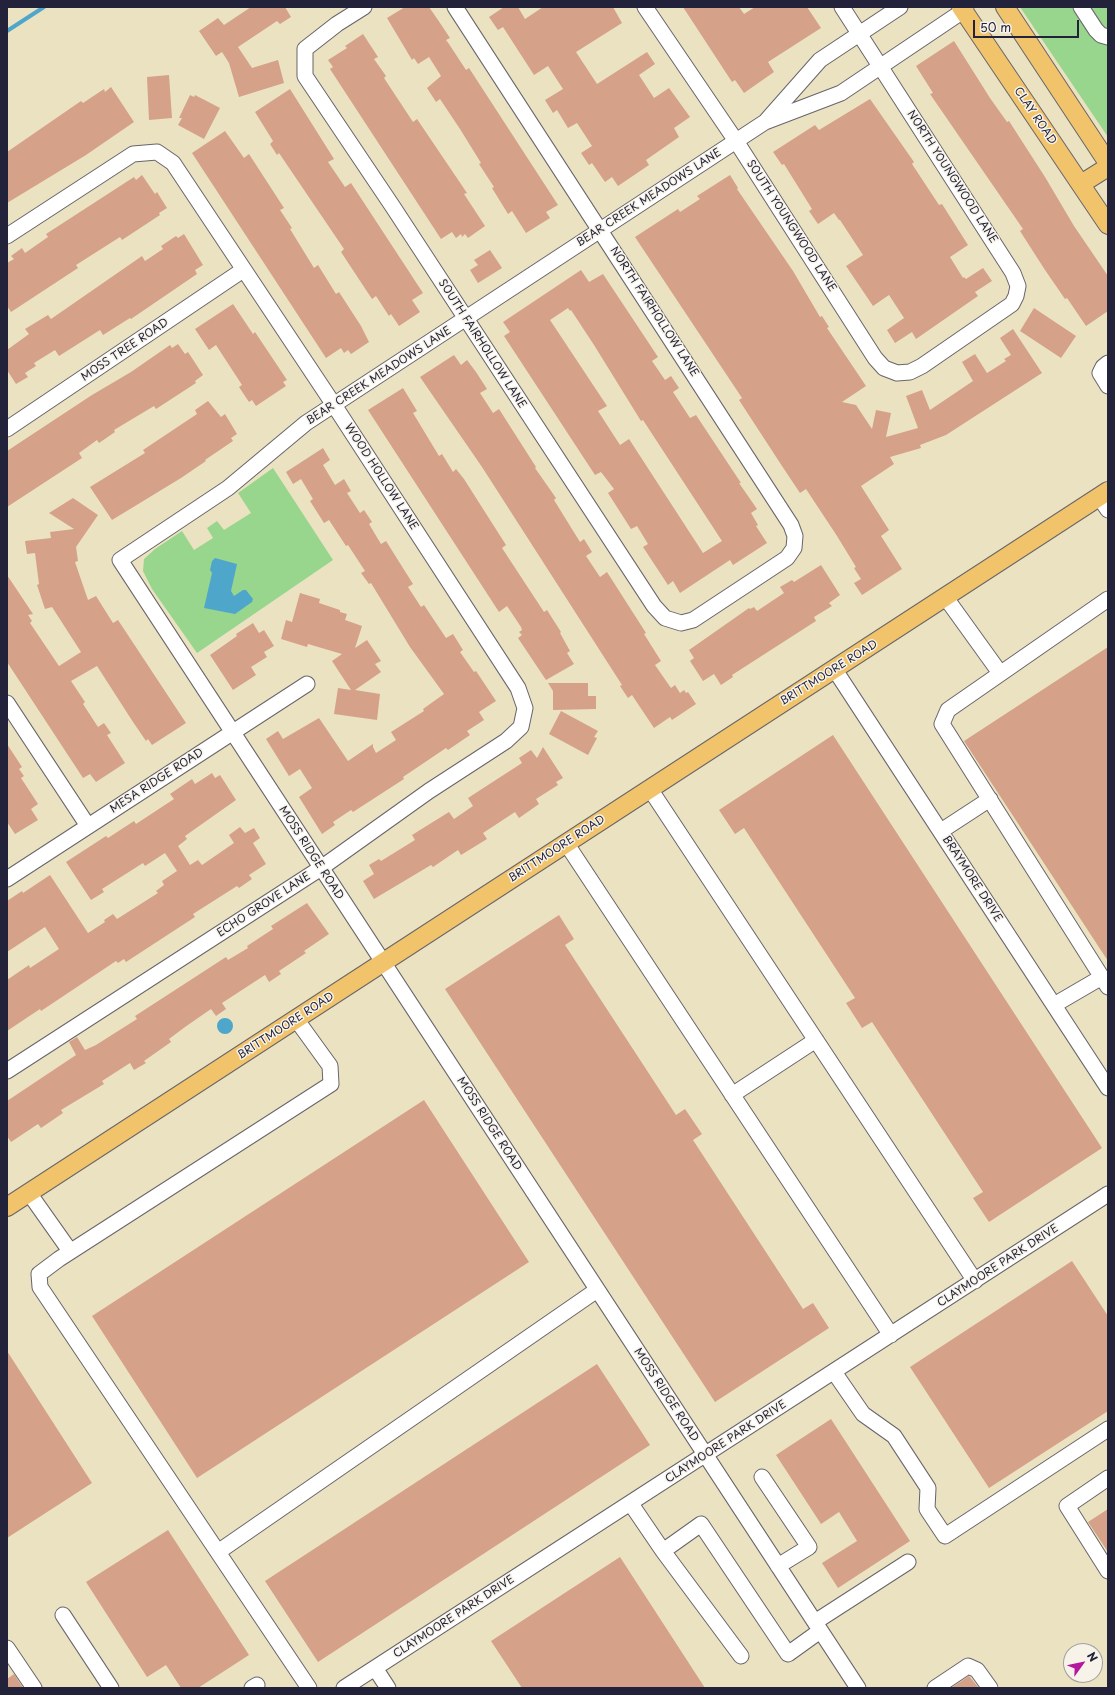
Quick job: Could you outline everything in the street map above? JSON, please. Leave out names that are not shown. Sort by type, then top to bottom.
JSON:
[{"type":"main road","points":[[1005,7],[1108,163]]},
{"type":"main road","name":"CLAY ROAD","points":[[963,8],[1108,225]]},
{"type":"main road","points":[[1081,184],[1108,167]]},
{"type":"main road","name":"BRITTMOORE ROAD","points":[[7,1207],[566,843],[946,598],[1105,499]]},
{"type":"street","name":"SOUTH FAIRHOLLOW LANE","points":[[364,7],[337,24],[305,49],[305,76],[654,606],[665,618],[680,623],[693,620],[745,587]]},
{"type":"street","name":"NORTH FAIRHOLLOW LANE","points":[[455,7],[792,525],[795,536],[794,548],[787,558],[745,587]]},
{"type":"street","name":"SOUTH YOUNGWOOD LANE","points":[[645,7],[736,141],[875,358],[884,368],[897,373],[910,372],[922,366],[966,336]]},
{"type":"street","name":"NORTH YOUNGWOOD LANE","points":[[842,7],[1013,273],[1018,286],[1016,296],[1012,304],[966,336]]},
{"type":"street","name":"BEAR CREEK MEADOWS LANE","points":[[765,122],[820,60],[900,7]]},
{"type":"street","points":[[1081,7],[1096,30],[1101,35],[1108,37]]},
{"type":"street","name":"BEAR CREEK MEADOWS LANE","points":[[120,560],[228,488],[306,423],[600,230],[765,122],[841,93],[963,8]]},
{"type":"street","name":"WOOD HOLLOW LANE","points":[[7,236],[133,154],[157,152],[173,163],[334,405],[518,688]]},
{"type":"street","name":"MOSS TREE ROAD","points":[[7,429],[243,270]]},
{"type":"street","points":[[1108,363],[1103,367],[1100,373],[1108,386]]},
{"type":"street","name":"MOSS RIDGE ROAD","points":[[120,560],[858,1688]]},
{"type":"street","points":[[946,598],[1000,673]]},
{"type":"street","points":[[1054,1005],[1105,982],[942,724],[948,710],[1108,599]]},
{"type":"street","name":"BRAYMORE DRIVE","points":[[835,670],[1108,1088]]},
{"type":"street","name":"MESA RIDGE ROAD","points":[[7,879],[307,684]]},
{"type":"street","name":"ECHO GROVE LANE","points":[[7,1071],[321,868],[429,792],[506,741],[521,727],[525,708],[518,688]]},
{"type":"street","points":[[7,702],[88,826]]},
{"type":"street","points":[[650,789],[975,1281]]},
{"type":"street","points":[[941,831],[990,800]]},
{"type":"street","points":[[566,843],[891,1335]]},
{"type":"street","points":[[296,1020],[330,1066],[331,1084],[70,1251],[39,1274],[40,1287],[309,1688]]},
{"type":"street","points":[[732,1095],[816,1040]]},
{"type":"street","points":[[30,1193],[70,1251]]},
{"type":"street","name":"CLAYMOORE PARK DRIVE","points":[[344,1688],[1107,1197]]},
{"type":"street","points":[[218,1552],[597,1290]]},
{"type":"street","points":[[834,1372],[863,1414],[894,1436],[928,1488],[927,1509],[945,1536],[1108,1429]]},
{"type":"street","points":[[762,1477],[809,1547],[778,1566]]},
{"type":"street","points":[[1108,1478],[1067,1506],[1108,1571]]},
{"type":"street","points":[[631,1504],[663,1551],[741,1656]]},
{"type":"street","points":[[663,1551],[701,1524],[788,1654],[818,1627],[908,1562]]},
{"type":"street","points":[[63,1615],[111,1688]]},
{"type":"street","points":[[7,1648],[34,1688]]},
{"type":"street","points":[[935,1688],[968,1666],[977,1670],[990,1688]]},
{"type":"street","points":[[374,1668],[388,1688]]},
{"type":"green space","points":[[1020,7],[1108,7],[1108,137]]},
{"type":"green space","points":[[273,468],[333,560],[197,653],[152,589],[143,571],[144,559],[155,549],[182,531],[194,550],[213,538],[207,528],[217,521],[224,530],[251,513],[238,493]]},
{"type":"water","points":[[215,558],[237,564],[231,591],[234,596],[243,590],[246,590],[253,599],[252,602],[235,614],[204,608],[212,573],[210,570],[212,561]]},
{"type":"water","points":[[225,1018],[231,1020],[233,1026],[231,1032],[225,1034],[219,1032],[217,1026],[219,1020]]},
{"type":"building","points":[[251,7],[285,7],[291,17],[280,24],[277,21],[238,47],[252,68],[278,60],[284,83],[239,97],[229,63],[222,52],[216,56],[199,31],[218,18],[224,25]]},
{"type":"building","points":[[405,7],[429,7],[450,38],[446,40],[466,70],[469,68],[558,205],[546,212],[550,218],[526,233],[512,211],[508,214],[492,188],[494,187],[479,164],[481,163],[440,99],[436,102],[427,88],[441,76],[429,57],[418,64],[414,58],[412,60],[387,18]]},
{"type":"building","points":[[504,7],[518,7],[525,19],[543,7],[613,7],[622,23],[576,52],[597,84],[647,52],[655,64],[639,75],[654,98],[669,88],[690,117],[674,128],[679,137],[646,160],[649,165],[618,186],[612,177],[605,182],[592,163],[589,165],[581,153],[592,146],[577,123],[568,128],[557,110],[553,113],[545,100],[563,89],[548,66],[534,75],[503,27],[498,30],[489,17]]},
{"type":"building","points":[[683,7],[739,7],[744,14],[755,7],[807,7],[821,28],[768,62],[774,72],[744,93],[735,80],[732,82]]},
{"type":"building","points":[[363,34],[378,57],[374,59],[386,76],[384,78],[413,122],[417,119],[467,193],[464,194],[485,226],[468,238],[465,234],[462,237],[461,234],[456,238],[452,232],[441,239],[330,69],[333,67],[328,60],[347,48],[345,46]]},
{"type":"building","points":[[954,41],[990,98],[1007,122],[1009,121],[1074,226],[1108,276],[1108,311],[1086,326],[1067,298],[1065,299],[1045,270],[1020,231],[1023,229],[930,94],[933,93],[916,66]]},
{"type":"building","points":[[169,75],[172,118],[149,120],[147,77]]},
{"type":"building","points":[[111,87],[134,122],[86,155],[7,203],[7,152],[81,101],[83,103],[104,89],[105,92]]},
{"type":"building","points":[[290,89],[334,159],[328,162],[345,187],[351,183],[423,293],[412,300],[420,312],[399,326],[391,314],[389,316],[376,296],[372,299],[341,252],[344,249],[279,153],[277,155],[270,144],[273,141],[255,112]]},
{"type":"building","points":[[190,95],[194,97],[195,95],[220,108],[204,139],[178,125],[182,118],[179,118]]},
{"type":"building","points":[[870,99],[914,162],[912,164],[939,205],[942,204],[968,245],[950,257],[963,278],[964,277],[966,279],[983,268],[992,281],[975,292],[978,296],[916,339],[912,332],[895,343],[887,330],[904,318],[889,295],[873,306],[846,266],[863,255],[834,213],[818,224],[809,211],[812,209],[784,164],[782,165],[773,152],[815,125],[819,130]]},
{"type":"building","points":[[225,131],[244,158],[249,154],[284,208],[280,210],[292,228],[290,229],[314,268],[318,265],[336,294],[339,292],[361,326],[369,342],[351,354],[348,350],[344,353],[341,348],[326,358],[192,153]]},
{"type":"building","points":[[142,175],[155,194],[157,192],[167,208],[159,213],[160,215],[122,240],[120,237],[76,265],[78,268],[11,312],[7,306],[7,263],[14,259],[11,256],[22,248],[25,253],[48,237],[46,234],[134,177],[136,180]]},
{"type":"building","points":[[730,175],[738,188],[737,189],[793,271],[820,317],[822,316],[829,327],[827,328],[866,386],[842,402],[856,405],[872,429],[876,410],[891,413],[886,437],[918,428],[906,396],[922,390],[930,410],[973,381],[962,362],[975,354],[987,373],[1006,361],[1004,359],[1011,355],[1000,338],[1013,329],[1042,373],[946,435],[920,445],[921,448],[890,457],[894,464],[861,486],[889,530],[881,536],[902,569],[862,595],[854,583],[861,579],[854,568],[856,567],[837,536],[806,489],[800,493],[739,400],[742,398],[635,237],[678,209],[680,212],[700,199],[697,196]]},
{"type":"building","points":[[184,234],[203,265],[195,270],[197,274],[131,319],[130,318],[103,335],[100,330],[59,356],[55,350],[34,363],[36,366],[25,373],[28,377],[16,384],[7,370],[7,350],[29,334],[25,329],[48,315],[51,319],[142,256],[145,261],[163,249],[161,246],[176,236],[178,238]]},
{"type":"building","points":[[490,250],[502,268],[478,283],[470,270],[478,265],[474,260]]},
{"type":"building","points":[[581,270],[589,282],[603,274],[658,357],[652,361],[665,380],[671,376],[679,388],[673,392],[690,418],[696,415],[757,509],[751,513],[758,525],[756,526],[767,543],[733,565],[730,560],[680,593],[673,581],[668,585],[643,547],[648,544],[637,526],[631,529],[608,493],[614,489],[601,472],[595,475],[504,336],[510,332],[503,322]],"holes":[[[568,308],[570,311],[571,310],[594,345],[641,421],[643,420],[722,541],[703,553],[629,439],[620,445],[598,411],[607,406],[550,320]]]},
{"type":"building","points":[[233,304],[253,334],[255,332],[287,380],[283,382],[286,386],[256,406],[252,400],[249,402],[239,387],[242,385],[216,345],[209,350],[195,329]]},
{"type":"building","points":[[1034,308],[1076,336],[1061,358],[1020,331]]},
{"type":"building","points":[[178,344],[185,354],[188,352],[203,375],[195,381],[196,383],[156,409],[154,406],[114,430],[115,432],[99,443],[97,440],[79,453],[82,458],[7,507],[7,451],[92,395],[131,372],[170,345],[172,348]]},
{"type":"building","points":[[454,355],[461,365],[467,360],[476,372],[487,389],[480,393],[493,413],[499,409],[536,467],[535,468],[556,498],[554,500],[580,542],[584,539],[592,552],[586,556],[600,577],[607,572],[646,633],[644,634],[661,661],[655,665],[671,688],[675,685],[680,693],[684,690],[686,693],[688,692],[696,704],[672,720],[670,717],[654,728],[632,695],[628,698],[620,686],[622,685],[482,467],[420,377]]},
{"type":"building","points":[[403,388],[417,411],[413,413],[439,456],[442,454],[453,472],[456,469],[464,479],[506,545],[502,548],[544,612],[547,610],[561,632],[560,633],[570,651],[567,653],[574,664],[546,680],[518,638],[522,635],[519,632],[522,630],[521,627],[507,606],[499,612],[368,410]]},
{"type":"building","points":[[208,401],[221,417],[225,414],[237,434],[231,438],[233,441],[181,478],[112,520],[90,487],[145,453],[143,450],[197,414],[195,410]]},
{"type":"building","points":[[323,448],[330,460],[323,465],[335,485],[344,479],[351,491],[347,493],[360,513],[364,510],[372,522],[369,524],[381,544],[386,541],[413,584],[408,587],[421,607],[424,605],[446,638],[453,634],[463,650],[460,652],[474,672],[476,671],[496,701],[479,712],[484,720],[467,731],[470,735],[448,750],[446,748],[403,777],[404,779],[353,812],[351,810],[333,822],[335,825],[322,834],[299,797],[312,788],[300,769],[289,776],[266,739],[278,731],[283,739],[319,718],[348,761],[373,744],[376,753],[396,740],[391,732],[424,711],[423,709],[444,694],[410,647],[371,583],[369,584],[361,573],[365,571],[348,545],[346,546],[329,520],[324,523],[310,501],[313,499],[301,479],[293,484],[286,472]]},
{"type":"building","points":[[73,498],[98,515],[76,547],[78,561],[75,562],[88,600],[96,596],[113,623],[118,620],[186,723],[152,745],[148,739],[146,741],[97,666],[71,681],[85,702],[83,704],[98,727],[104,723],[111,733],[107,735],[125,763],[96,782],[90,774],[83,778],[7,662],[7,575],[33,614],[28,615],[32,621],[30,623],[59,666],[81,652],[52,607],[45,609],[37,585],[39,584],[35,553],[27,554],[25,541],[51,538],[50,532],[74,529],[49,513]]},
{"type":"building","points":[[821,565],[840,595],[829,603],[832,606],[814,617],[816,621],[732,675],[733,677],[721,685],[714,674],[703,681],[690,661],[694,658],[689,650],[749,608],[754,607],[757,611],[784,593],[780,587],[792,580],[794,582]]},
{"type":"building","points":[[300,593],[320,599],[319,603],[347,614],[345,620],[362,626],[355,648],[367,640],[381,661],[375,664],[381,672],[355,690],[380,694],[377,720],[334,714],[338,688],[351,690],[332,661],[342,654],[308,644],[307,647],[281,639],[286,620],[292,622]]},
{"type":"building","points":[[253,623],[259,633],[264,630],[274,646],[264,652],[267,657],[251,667],[256,675],[233,690],[210,655],[237,636],[236,634]]},
{"type":"building","points":[[1108,647],[1108,961],[964,741]]},
{"type":"building","points":[[548,683],[588,683],[588,696],[596,696],[596,709],[553,710],[553,691]]},
{"type":"building","points":[[561,711],[598,731],[594,737],[597,738],[588,755],[549,734]]},
{"type":"building","points":[[833,735],[1102,1148],[989,1222],[973,1198],[983,1192],[872,1022],[862,1028],[846,1003],[855,998],[744,828],[735,834],[719,810]]},
{"type":"building","points":[[7,744],[22,767],[19,769],[24,776],[21,778],[38,804],[31,809],[38,820],[15,834],[7,822]]},
{"type":"building","points":[[543,747],[563,778],[556,782],[558,785],[536,799],[539,804],[519,818],[515,812],[483,833],[487,839],[461,855],[458,850],[433,867],[431,865],[374,899],[363,881],[374,874],[369,865],[379,859],[381,861],[415,840],[412,835],[449,812],[454,819],[473,806],[468,798],[522,763],[519,758],[531,750],[537,758]]},
{"type":"building","points":[[212,773],[215,778],[220,775],[236,800],[185,836],[187,839],[178,846],[190,865],[198,860],[202,865],[234,843],[229,835],[240,827],[245,833],[254,828],[260,838],[253,843],[266,864],[249,875],[252,879],[239,888],[237,886],[193,914],[195,917],[126,962],[124,959],[118,963],[116,961],[41,1011],[40,1009],[7,1031],[7,980],[29,965],[30,968],[59,949],[45,927],[7,952],[7,901],[22,891],[23,893],[50,875],[88,933],[105,922],[104,920],[113,914],[117,919],[158,893],[156,891],[164,885],[162,881],[177,871],[165,853],[145,866],[143,863],[102,889],[104,892],[91,900],[66,862],[106,836],[108,838],[134,821],[136,824],[174,799],[170,794],[192,779],[195,784]]},
{"type":"building","points":[[307,903],[329,934],[304,951],[306,953],[279,971],[281,974],[269,982],[265,975],[222,1003],[226,1009],[216,1016],[211,1009],[185,1027],[169,1039],[171,1042],[144,1061],[146,1063],[134,1070],[130,1063],[102,1081],[104,1084],[61,1110],[63,1113],[41,1128],[38,1124],[11,1142],[7,1136],[7,1101],[76,1055],[69,1042],[77,1037],[85,1050],[96,1045],[137,1019],[135,1016],[226,957],[228,960],[248,948],[247,946],[273,929],[271,926]]},
{"type":"building","points":[[559,915],[574,939],[565,945],[676,1115],[685,1109],[702,1134],[693,1140],[803,1309],[813,1303],[829,1328],[715,1402],[445,989]]},
{"type":"building","points":[[424,1100],[529,1262],[197,1478],[92,1316]]},
{"type":"building","points":[[1072,1261],[1108,1316],[1108,1411],[989,1488],[910,1367]]},
{"type":"building","points":[[7,1351],[92,1483],[7,1538]]},
{"type":"building","points":[[597,1364],[650,1445],[318,1662],[265,1581]]},
{"type":"building","points":[[831,1419],[910,1541],[838,1588],[822,1563],[857,1541],[839,1512],[821,1524],[776,1455]]},
{"type":"building","points":[[1108,1509],[1108,1552],[1088,1522]]},
{"type":"building","points":[[168,1530],[249,1655],[198,1688],[181,1688],[166,1665],[147,1677],[86,1582]]},
{"type":"building","points":[[620,1557],[705,1688],[522,1688],[491,1641]]},
{"type":"building","points":[[14,1674],[23,1688],[7,1688],[7,1679]]},
{"type":"building","points":[[969,1676],[979,1688],[951,1688]]},
{"type":"waterway","points":[[7,31],[44,7]]}]
